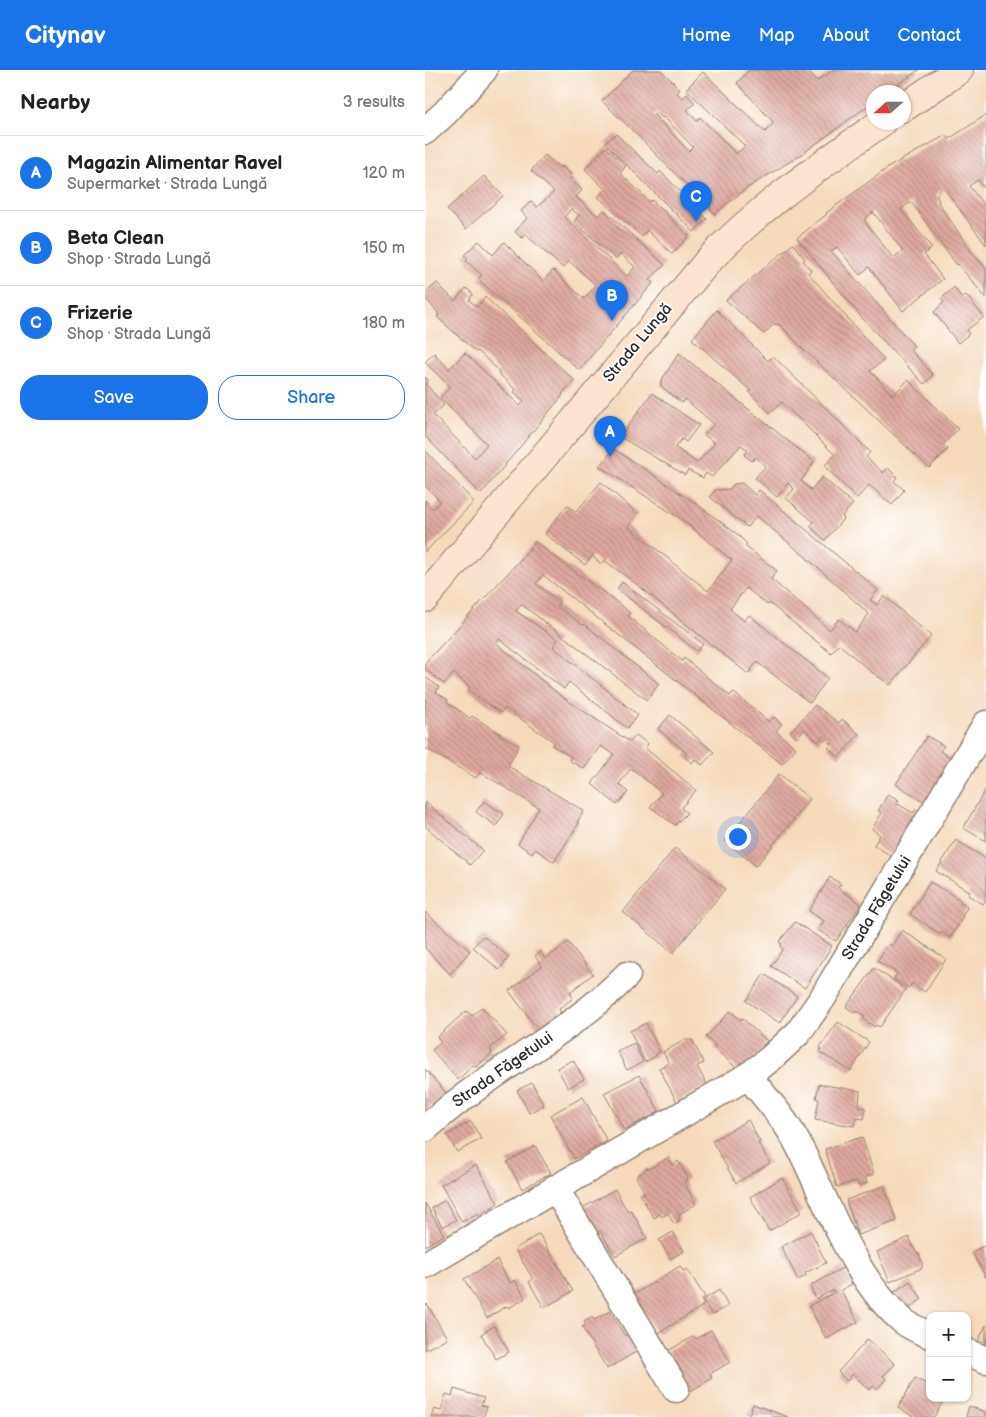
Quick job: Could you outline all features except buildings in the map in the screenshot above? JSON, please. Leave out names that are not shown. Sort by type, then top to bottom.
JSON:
[{"type":"main road","points":[[911,103],[959,70]]},
{"type":"main road","name":"Strada Lungă","points":[[425,598],[674,300],[726,243],[771,202],[871,130]]},
{"type":"street","points":[[425,131],[445,113],[484,70]]},
{"type":"street","name":"Strada Făgetului","points":[[425,1265],[748,1076],[770,1060],[798,1033],[822,999],[986,724]]},
{"type":"street","name":"Strada Făgetului","points":[[425,1129],[464,1096],[579,1016],[612,990],[627,975]]},
{"type":"street","points":[[748,1076],[777,1110],[799,1144],[822,1196],[850,1251],[877,1295],[904,1322],[926,1333]]},
{"type":"street","points":[[555,1188],[676,1390]]},
{"type":"street","points":[[971,1354],[986,1360]]},
{"type":"place","name":"Frizerie","points":[[696,222]]},
{"type":"place","name":"Beta Clean","points":[[612,321]]},
{"type":"place","name":"Magazin Alimentar Ravel","points":[[610,457]]}]
